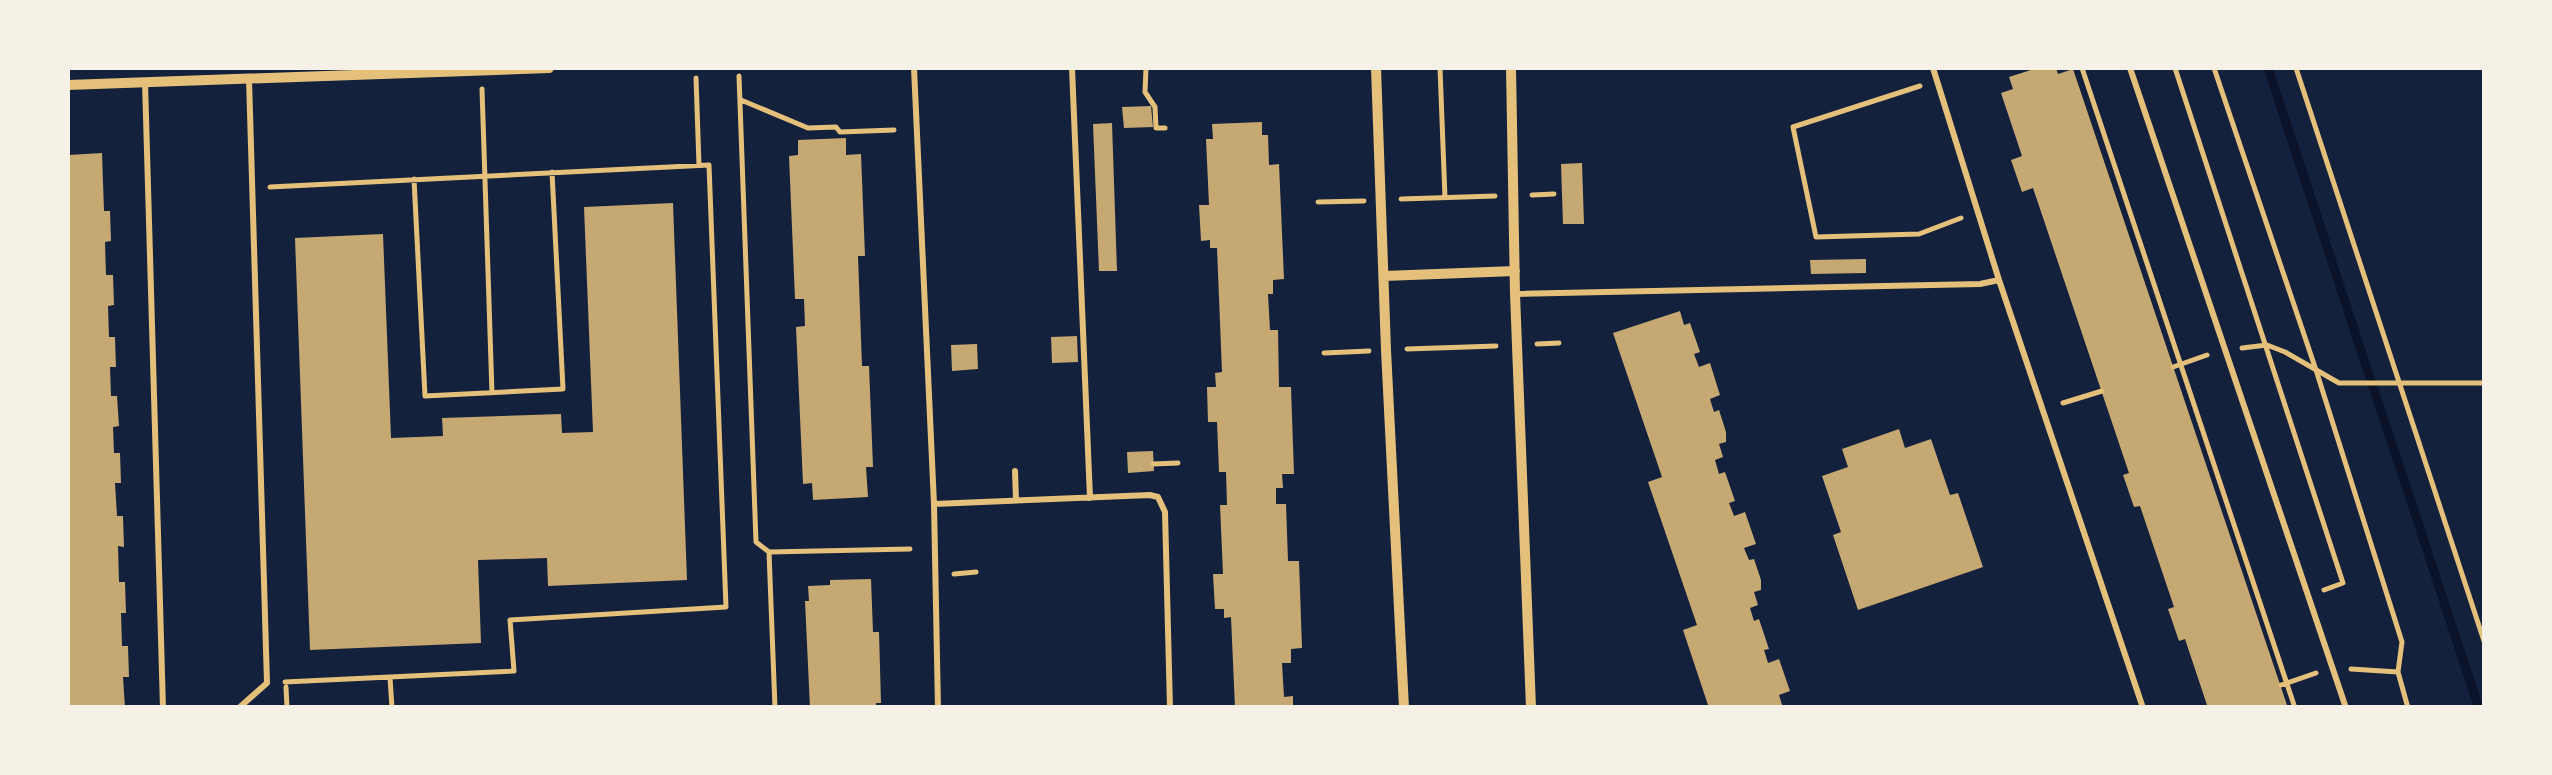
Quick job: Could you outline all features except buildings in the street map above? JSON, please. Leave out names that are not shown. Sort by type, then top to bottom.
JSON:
[{"type":"street","points":[[68,85],[549,68]]},
{"type":"street","points":[[1376,68],[1404,708]]},
{"type":"street","points":[[1511,68],[1530,708]]},
{"type":"street","points":[[1384,276],[1515,271]]},
{"type":"lane","points":[[914,68],[934,504],[938,708]]},
{"type":"lane","points":[[1072,68],[1090,498]]},
{"type":"lane","points":[[1933,68],[1998,280],[2143,708]]},
{"type":"lane","points":[[2130,68],[2346,708]]},
{"type":"lane","points":[[241,706],[267,683],[249,78]]},
{"type":"lane","points":[[145,81],[163,708]]},
{"type":"lane","points":[[1515,294],[1980,284],[1998,280]]},
{"type":"lane","points":[[1015,472],[1016,500]]},
{"type":"lane","points":[[934,504],[1158,497],[1166,512],[1170,708]]},
{"type":"path","points":[[1146,68],[1145,92],[1154,107],[1156,128],[1165,128]]},
{"type":"path","points":[[1440,68],[1445,198]]},
{"type":"path","points":[[2082,68],[2177,366],[2295,708]]},
{"type":"path","points":[[2175,68],[2344,583],[2307,596]]},
{"type":"path","points":[[2214,68],[2402,642],[2398,672],[2408,708]]},
{"type":"path","points":[[2296,68],[2484,641]]},
{"type":"path","points":[[738,76],[756,542],[769,552],[910,549]]},
{"type":"path","points":[[696,78],[698,166]]},
{"type":"path","points":[[1936,84],[1793,127],[1816,238],[1919,234],[1978,212]]},
{"type":"path","points":[[482,86],[492,392]]},
{"type":"path","points":[[741,100],[808,128],[836,127],[840,132],[894,130]]},
{"type":"path","points":[[267,683],[514,671],[510,620],[726,607],[708,165],[269,187]]},
{"type":"path","points":[[414,179],[425,396],[563,389],[552,172]]},
{"type":"path","points":[[1527,195],[1554,194]]},
{"type":"path","points":[[1396,200],[1498,196]]},
{"type":"path","points":[[1318,202],[1367,201]]},
{"type":"path","points":[[1532,345],[1558,343]]},
{"type":"path","points":[[1400,350],[1504,346]]},
{"type":"path","points":[[2177,366],[2223,350],[2267,346],[2339,383],[2484,383]]},
{"type":"path","points":[[1324,352],[1372,350]]},
{"type":"path","points":[[2063,403],[2102,391]]},
{"type":"path","points":[[1153,464],[1178,463]]},
{"type":"path","points":[[769,552],[775,708]]},
{"type":"path","points":[[2284,684],[2333,668],[2398,672]]},
{"type":"path","points":[[390,678],[392,707]]},
{"type":"waterway","points":[[2268,68],[2479,708]]}]
